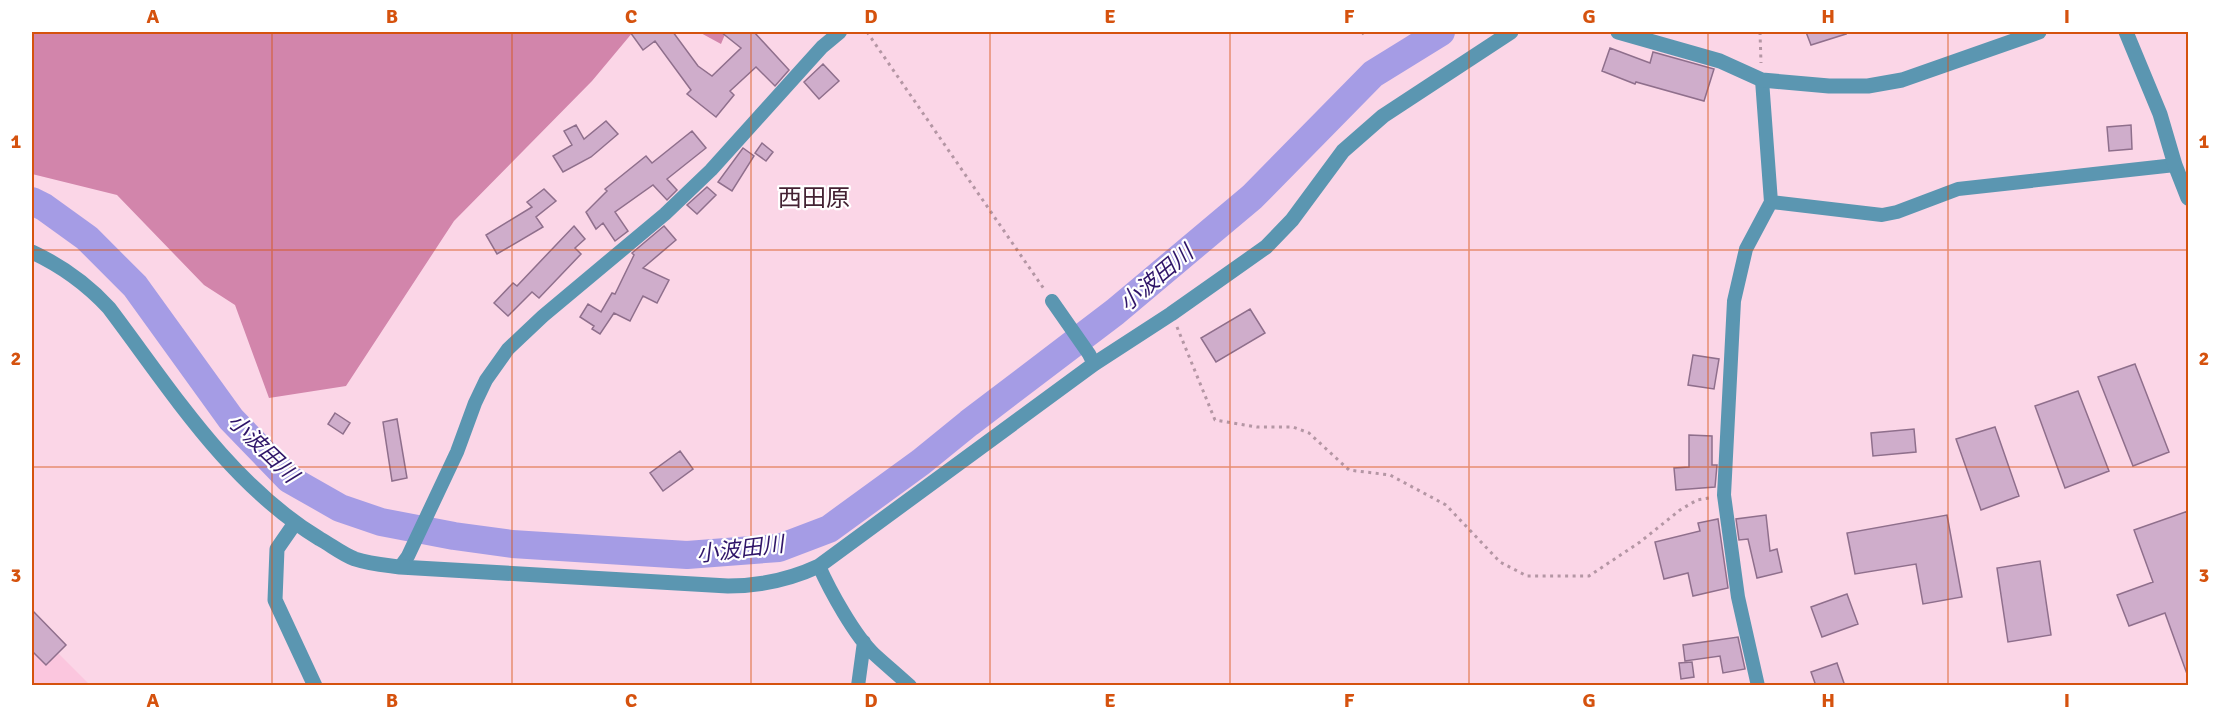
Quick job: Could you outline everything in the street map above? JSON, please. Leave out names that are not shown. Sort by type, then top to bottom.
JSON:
[{"type":"street","points":[[404,561],[457,452],[486,380],[508,349],[543,316],[665,214],[711,170],[822,46],[840,32]]},
{"type":"street","points":[[32,252],[64,268],[91,288],[109,308],[210,442],[242,476],[295,524],[353,558],[372,563],[404,561],[728,586],[769,583],[819,566],[1092,359],[1171,314],[1266,247],[1292,220],[1343,151],[1383,116],[1510,32]]},
{"type":"street","points":[[1618,32],[1720,61],[1762,80],[1829,86],[1868,86],[1902,80],[2039,32]]},
{"type":"street","points":[[2126,32],[2160,114],[2175,165],[2188,198]]},
{"type":"street","points":[[1758,686],[1738,597],[1724,495],[1734,301],[1746,249],[1771,202],[1762,80]]},
{"type":"street","points":[[1771,202],[1882,215],[1897,212],[1958,189],[2175,165]]},
{"type":"street","points":[[1052,301],[1092,359]]},
{"type":"street","points":[[295,524],[277,549],[275,600],[315,686]]},
{"type":"street","points":[[819,566],[827,585],[864,642],[910,686]]},
{"type":"street","points":[[858,686],[864,642]]},
{"type":"path","points":[[867,32],[1052,301]]},
{"type":"path","points":[[1362,32],[1365,36]]},
{"type":"path","points":[[1760,32],[1762,80]]},
{"type":"path","points":[[1171,314],[1215,420],[1257,427],[1293,427],[1310,433],[1349,470],[1390,475],[1446,505],[1500,562],[1527,576],[1589,576],[1640,542],[1680,510],[1697,500],[1724,495]]},
{"type":"shaded area","points":[[32,32],[633,32],[592,81],[454,221],[346,386],[269,398],[235,305],[204,285],[117,195],[32,174]]},
{"type":"shaded area","points":[[699,32],[726,32],[721,44]]},
{"type":"shaded area","points":[[32,627],[90,685],[32,685]]},
{"type":"building","points":[[630,32],[673,32],[698,66],[712,76],[741,48],[721,32],[754,32],[789,70],[775,86],[756,67],[730,91],[734,95],[716,117],[687,94],[691,90],[655,41],[643,50]]},
{"type":"building","points":[[1806,32],[1845,32],[1846,34],[1811,45]]},
{"type":"building","points":[[1610,48],[1650,63],[1653,52],[1714,69],[1704,101],[1636,82],[1635,84],[1602,71]]},
{"type":"building","points":[[823,64],[839,81],[819,99],[804,82]]},
{"type":"building","points":[[606,121],[618,134],[591,157],[563,172],[553,156],[572,145],[564,131],[576,125],[584,139]]},
{"type":"building","points":[[2131,125],[2132,149],[2109,151],[2107,127]]},
{"type":"building","points":[[692,131],[706,148],[667,179],[677,190],[667,200],[653,185],[615,212],[628,231],[615,241],[603,223],[596,229],[586,212],[607,191],[605,189],[646,156],[652,163]]},
{"type":"building","points":[[762,143],[773,152],[766,161],[755,153]]},
{"type":"building","points":[[743,148],[754,156],[732,191],[718,182]]},
{"type":"building","points":[[707,187],[716,195],[697,214],[687,205]]},
{"type":"building","points":[[544,189],[556,201],[536,217],[543,227],[497,254],[486,235],[532,207],[527,202]]},
{"type":"building","points":[[574,226],[585,239],[575,248],[581,254],[539,298],[532,292],[508,316],[494,303],[513,283],[517,286]]},
{"type":"building","points":[[664,226],[676,240],[643,268],[669,280],[657,303],[643,296],[630,321],[614,313],[600,334],[592,329],[594,326],[580,317],[588,304],[601,312],[612,293],[615,294],[634,255],[632,253]]},
{"type":"building","points":[[1250,309],[1265,333],[1216,362],[1201,338]]},
{"type":"building","points":[[1693,355],[1719,359],[1714,389],[1688,385]]},
{"type":"building","points":[[2135,364],[2169,452],[2133,466],[2098,377]]},
{"type":"building","points":[[2078,391],[2109,471],[2065,488],[2035,406]]},
{"type":"building","points":[[335,413],[350,423],[343,434],[328,424]]},
{"type":"building","points":[[397,419],[407,478],[392,481],[383,422]]},
{"type":"building","points":[[1995,427],[2019,496],[1981,510],[1956,439]]},
{"type":"building","points":[[1914,429],[1916,452],[1873,456],[1871,433]]},
{"type":"building","points":[[1689,435],[1712,436],[1712,465],[1717,465],[1715,487],[1676,490],[1674,468],[1689,467]]},
{"type":"building","points":[[680,451],[693,469],[663,491],[650,473]]},
{"type":"building","points":[[2188,511],[2187,674],[2165,613],[2129,626],[2117,595],[2153,582],[2134,530]]},
{"type":"building","points":[[1766,515],[1770,551],[1777,549],[1782,572],[1757,578],[1748,539],[1739,540],[1736,519]]},
{"type":"building","points":[[1947,515],[1962,597],[1923,604],[1916,564],[1855,574],[1847,533]]},
{"type":"building","points":[[1718,519],[1728,588],[1693,596],[1688,573],[1664,579],[1655,542],[1700,531],[1698,523]]},
{"type":"building","points":[[2040,561],[2051,635],[2008,642],[1997,568]]},
{"type":"building","points":[[1847,594],[1858,624],[1822,637],[1811,607]]},
{"type":"building","points":[[32,610],[66,645],[46,665],[32,651]]},
{"type":"building","points":[[1738,637],[1745,669],[1723,673],[1720,656],[1685,661],[1683,645]]},
{"type":"building","points":[[1692,662],[1694,677],[1681,679],[1679,663]]},
{"type":"building","points":[[1837,663],[1845,686],[1816,686],[1811,672]]},
{"type":"waterway","name":"小波田川","points":[[32,201],[87,238],[135,286],[231,419],[289,479],[340,508],[381,522],[512,544],[687,555],[779,548],[829,529],[921,462],[1115,312],[1252,197],[1373,74],[1441,32]]},
{"type":"district","name":"西田原","points":[[814,198]]}]
